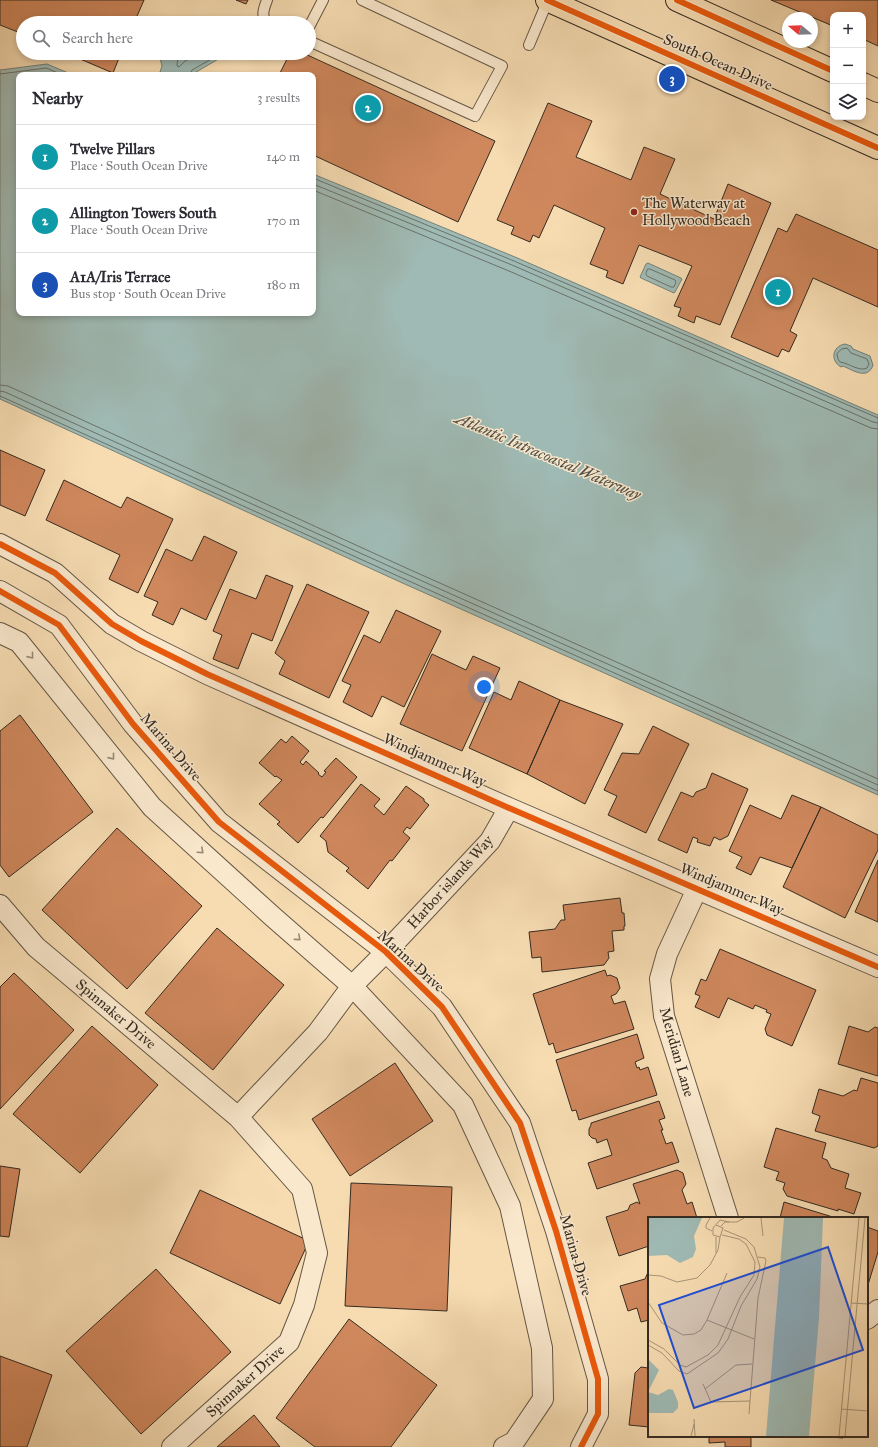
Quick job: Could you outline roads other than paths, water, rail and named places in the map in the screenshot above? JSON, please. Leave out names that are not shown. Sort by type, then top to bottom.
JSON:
[{"type":"main road","name":"South Ocean Drive","points":[[548,0],[878,148]]},
{"type":"main road","points":[[684,1],[830,70]]},
{"type":"main road","points":[[866,85],[878,91]]},
{"type":"street","name":"Windjammer Way","points":[[0,544],[55,573],[112,624],[141,641],[207,674],[509,808],[878,967]]},
{"type":"street","name":"Marina Drive","points":[[0,591],[59,625],[133,724],[219,822],[386,952],[442,1007],[520,1123],[556,1230],[598,1379],[598,1414],[581,1447]]},
{"type":"street","points":[[0,633],[19,642],[152,807],[352,986],[463,1105],[510,1206],[542,1348],[543,1399],[514,1442],[504,1447]]},
{"type":"street","name":"Harbor islands Way","points":[[352,986],[490,841],[509,808]]},
{"type":"street","name":"Meridian Lane","points":[[697,889],[667,954],[660,980],[664,1016],[728,1217]]},
{"type":"street","name":"Spinnaker Drive","points":[[0,905],[36,948],[238,1117],[302,1189],[318,1253],[304,1305],[289,1342],[172,1447]]},
{"type":"street","points":[[238,1117],[318,1032],[352,986]]},
{"type":"street","points":[[868,1317],[878,1310]]},
{"type":"lane","points":[[264,16],[263,11],[267,0]]},
{"type":"lane","points":[[315,16],[323,0]]},
{"type":"lane","points":[[316,44],[475,116],[502,66],[362,0]]},
{"type":"lane","points":[[529,45],[548,0]]},
{"type":"water","points":[[160,60],[217,60],[196,72],[160,72],[162,66]]},
{"type":"water","name":"Atlantic Intracoastal Waterway","points":[[47,64],[66,72],[16,72],[16,316],[316,316],[316,175],[515,257],[878,415],[878,795],[398,581],[0,399],[0,70]]},
{"type":"water","points":[[648,263],[682,279],[674,293],[640,277],[646,264]]},
{"type":"water","points":[[845,344],[870,356],[873,365],[871,370],[860,373],[843,366],[841,367],[837,364],[834,358],[835,351],[841,345]]},
{"type":"place","name":"A1A/Iris Terrace","points":[[672,79]]},
{"type":"place","name":"Allington Towers South","points":[[368,108]]},
{"type":"place","name":"The Waterway at Hollywood Beach","points":[[634,212]]},
{"type":"place","name":"Twelve Pillars","points":[[778,292]]}]
